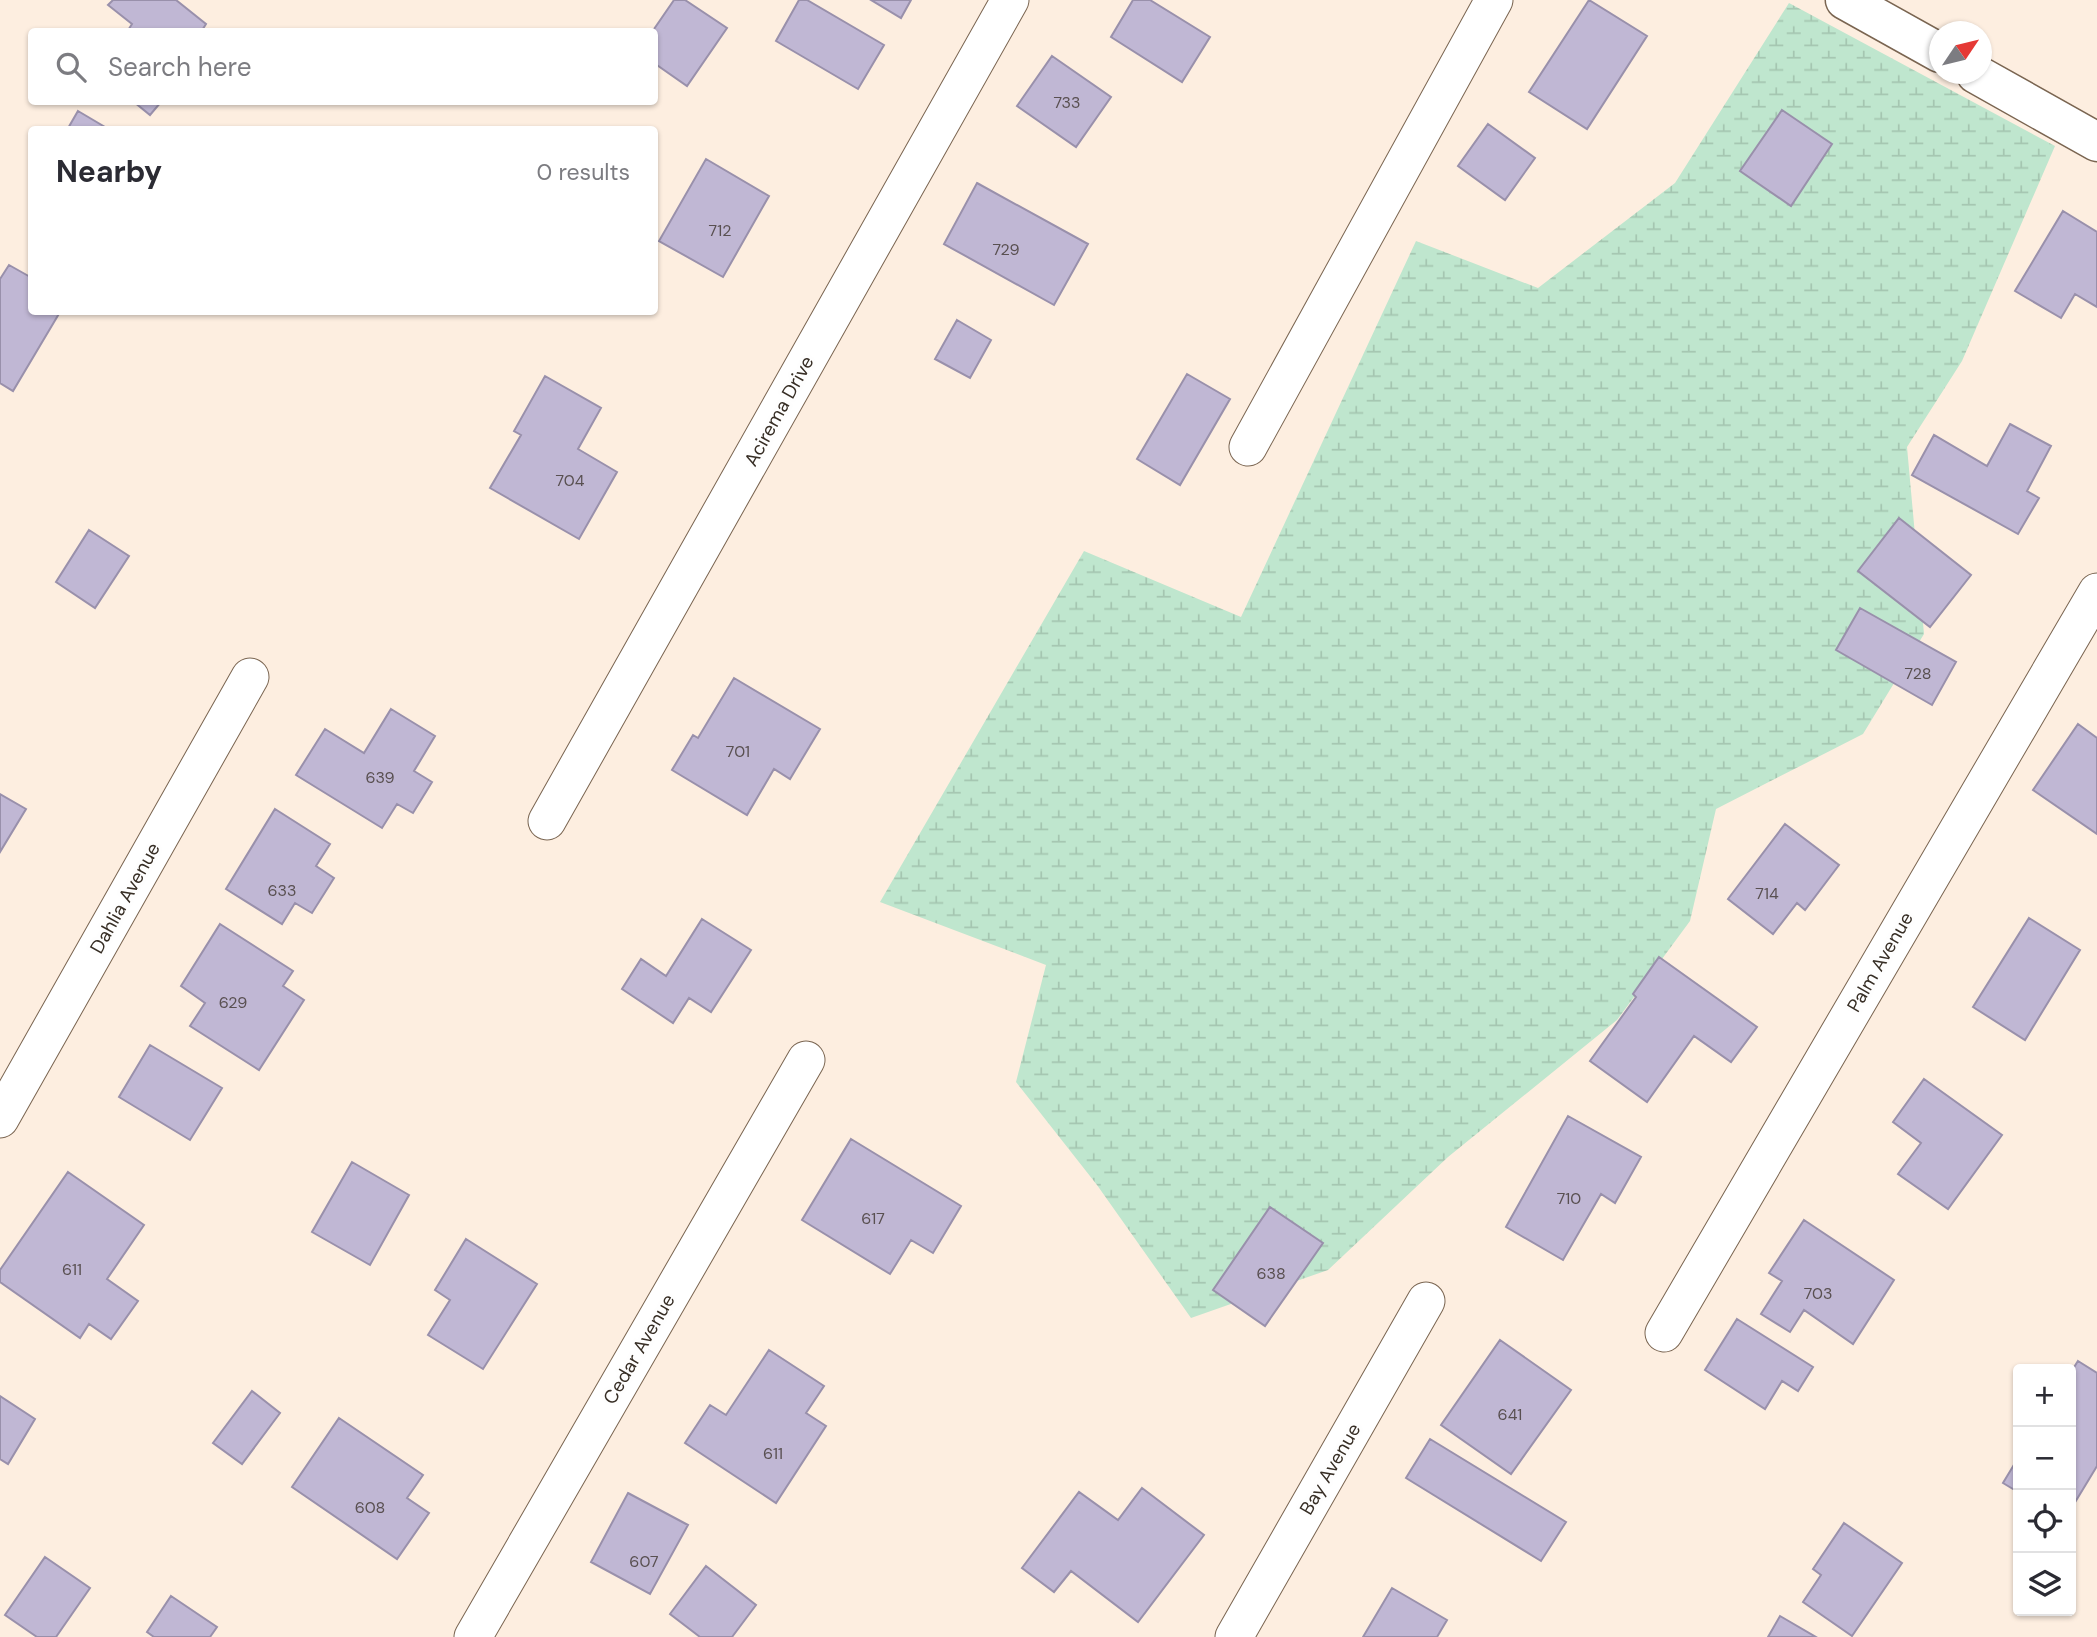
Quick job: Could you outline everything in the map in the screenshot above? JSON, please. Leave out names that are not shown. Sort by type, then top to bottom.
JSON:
[{"type":"street","name":"Acirema Drive","points":[[547,821],[1010,0]]},
{"type":"street","points":[[1248,447],[1494,0]]},
{"type":"street","points":[[1845,0],[1929,47]]},
{"type":"street","points":[[1992,83],[2097,142]]},
{"type":"street","name":"Palm Avenue","points":[[1664,1333],[2097,592]]},
{"type":"street","name":"Dahlia Avenue","points":[[0,1119],[250,677]]},
{"type":"street","name":"Cedar Avenue","points":[[473,1637],[806,1060]]},
{"type":"street","name":"Bay Avenue","points":[[1234,1637],[1426,1301]]},
{"type":"green space","points":[[1789,3],[1929,78],[1929,84],[1940,84],[2055,146],[1962,361],[1907,447],[1924,634],[1863,734],[1716,809],[1690,921],[1617,1020],[1448,1157],[1328,1270],[1191,1318],[1097,1185],[1016,1082],[1046,965],[880,902],[1084,551],[1241,617],[1416,241],[1538,288],[1675,183]]},
{"type":"building","points":[[113,0],[176,0],[206,24],[204,28],[130,28],[132,24],[108,5]]},
{"type":"building","points":[[674,0],[685,0],[727,28],[687,86],[658,66],[658,28],[655,28]]},
{"type":"building","points":[[799,0],[807,0],[884,45],[858,89],[776,41]]},
{"type":"building","points":[[871,0],[911,0],[901,18]]},
{"type":"building","points":[[1133,0],[1150,0],[1210,37],[1182,82],[1111,37]]},
{"type":"building","points":[[1589,0],[1647,36],[1587,129],[1529,92]]},
{"type":"building","points":[[1052,56],[1111,97],[1076,147],[1017,106]]},
{"type":"building","points":[[138,105],[158,105],[150,115]]},
{"type":"building","points":[[1782,110],[1832,144],[1791,206],[1740,171]]},
{"type":"building","points":[[78,111],[103,126],[69,126]]},
{"type":"building","points":[[1488,124],[1535,158],[1505,200],[1458,166]]},
{"type":"building","points":[[706,159],[769,196],[723,277],[659,241]]},
{"type":"building","points":[[977,183],[1088,244],[1054,305],[944,244]]},
{"type":"building","points":[[2063,211],[2097,232],[2097,307],[2075,294],[2061,318],[2015,291]]},
{"type":"building","points":[[9,265],[28,276],[28,315],[58,315],[13,391],[0,383],[0,279]]},
{"type":"building","points":[[957,320],[991,340],[970,378],[935,359]]},
{"type":"building","points":[[1187,374],[1230,399],[1180,485],[1137,459]]},
{"type":"building","points":[[545,376],[601,408],[578,449],[617,472],[579,539],[490,488],[521,435],[514,431]]},
{"type":"building","points":[[2010,424],[2051,446],[2027,491],[2039,498],[2018,534],[1912,475],[1934,435],[1987,466]]},
{"type":"building","points":[[1899,518],[1971,575],[1930,627],[1858,571]]},
{"type":"building","points":[[89,530],[129,556],[95,608],[56,582]]},
{"type":"building","points":[[1860,608],[1956,662],[1932,705],[1836,650]]},
{"type":"building","points":[[734,678],[820,729],[790,779],[774,769],[747,815],[672,770],[693,735],[698,738]]},
{"type":"building","points":[[391,709],[435,736],[414,771],[432,782],[413,813],[397,804],[382,828],[296,775],[325,729],[364,753]]},
{"type":"building","points":[[2078,724],[2097,738],[2097,834],[2033,790]]},
{"type":"building","points":[[0,794],[26,809],[0,852]]},
{"type":"building","points":[[275,809],[330,844],[316,866],[334,878],[312,913],[295,903],[282,924],[226,889]]},
{"type":"building","points":[[1785,824],[1839,865],[1805,910],[1797,903],[1773,934],[1728,899]]},
{"type":"building","points":[[2029,918],[2080,950],[2025,1040],[1973,1007]]},
{"type":"building","points":[[702,919],[751,950],[711,1012],[689,998],[673,1023],[622,989],[641,959],[666,976]]},
{"type":"building","points":[[220,924],[293,971],[283,986],[304,1000],[259,1070],[190,1026],[205,1003],[181,986]]},
{"type":"building","points":[[1659,957],[1757,1027],[1731,1062],[1694,1036],[1647,1102],[1590,1061],[1636,997],[1633,994]]},
{"type":"building","points":[[150,1045],[222,1088],[190,1140],[119,1097]]},
{"type":"building","points":[[1924,1079],[2002,1135],[1948,1209],[1898,1174],[1921,1143],[1893,1122]]},
{"type":"building","points":[[1568,1116],[1641,1157],[1615,1203],[1601,1194],[1563,1260],[1506,1227]]},
{"type":"building","points":[[851,1139],[961,1206],[933,1253],[911,1240],[890,1274],[802,1220]]},
{"type":"building","points":[[352,1162],[409,1195],[370,1265],[312,1232]]},
{"type":"building","points":[[68,1172],[144,1225],[107,1279],[138,1301],[111,1339],[89,1324],[80,1338],[0,1282],[0,1270]]},
{"type":"building","points":[[1270,1207],[1323,1243],[1265,1326],[1213,1290]]},
{"type":"building","points":[[1804,1220],[1894,1280],[1853,1344],[1804,1310],[1790,1332],[1761,1314],[1782,1281],[1769,1273]]},
{"type":"building","points":[[466,1239],[537,1284],[483,1369],[428,1335],[450,1300],[435,1290]]},
{"type":"building","points":[[1737,1319],[1813,1367],[1798,1391],[1782,1381],[1765,1409],[1705,1370]]},
{"type":"building","points":[[1500,1340],[1571,1390],[1511,1474],[1441,1425]]},
{"type":"building","points":[[769,1350],[824,1386],[806,1413],[826,1426],[776,1503],[685,1443],[710,1405],[726,1415]]},
{"type":"building","points":[[2078,1361],[2097,1373],[2097,1466],[2076,1501],[2076,1427]]},
{"type":"building","points":[[252,1391],[280,1413],[242,1464],[213,1443]]},
{"type":"building","points":[[0,1396],[35,1419],[8,1464],[0,1459]]},
{"type":"building","points":[[339,1418],[423,1475],[407,1498],[429,1513],[397,1559],[292,1487]]},
{"type":"building","points":[[1430,1439],[1566,1522],[1541,1561],[1406,1478]]},
{"type":"building","points":[[2013,1466],[2013,1489],[2003,1483]]},
{"type":"building","points":[[1142,1488],[1204,1535],[1138,1622],[1071,1571],[1054,1592],[1022,1568],[1079,1492],[1118,1520]]},
{"type":"building","points":[[628,1493],[688,1525],[650,1594],[591,1562]]},
{"type":"building","points":[[1844,1523],[1902,1563],[1852,1636],[1803,1602],[1821,1575],[1813,1569]]},
{"type":"building","points":[[45,1557],[90,1588],[56,1637],[37,1637],[5,1615]]},
{"type":"building","points":[[706,1566],[756,1605],[732,1637],[700,1637],[670,1614]]},
{"type":"building","points":[[1392,1588],[1447,1620],[1437,1637],[1363,1637]]},
{"type":"building","points":[[171,1596],[217,1627],[210,1637],[154,1637],[147,1632]]},
{"type":"building","points":[[1780,1616],[1816,1637],[1768,1637]]}]
